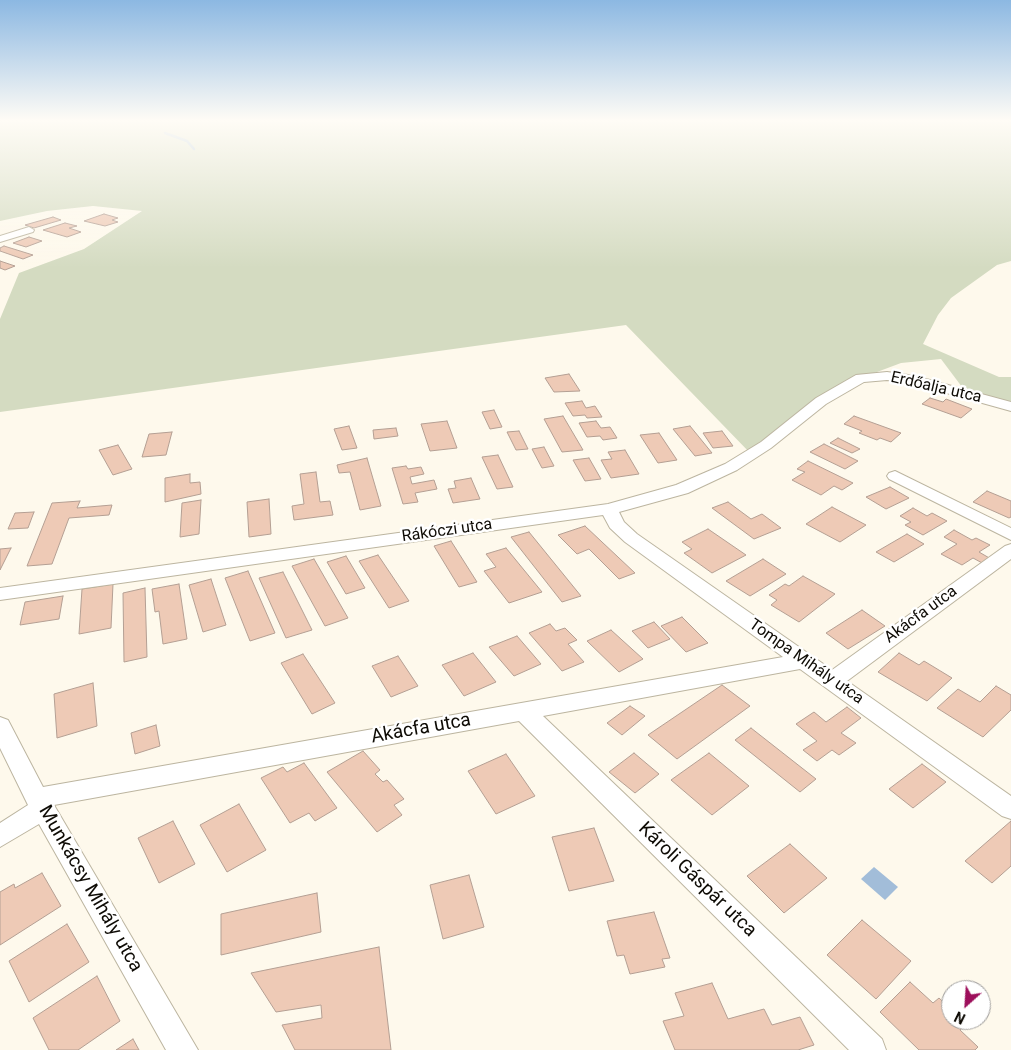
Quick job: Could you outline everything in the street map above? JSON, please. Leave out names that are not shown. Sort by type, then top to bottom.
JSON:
[{"type":"street","points":[[0,239],[29,230]]},
{"type":"street","name":"Erdőalja utca","points":[[861,378],[887,376],[915,380],[1011,407]]},
{"type":"street","name":"Rákóczi utca","points":[[0,594],[609,509],[682,489],[731,467],[766,445],[820,401],[861,378]]},
{"type":"street","points":[[895,476],[1011,535]]},
{"type":"street","name":"Tompa Mihály utca","points":[[609,509],[616,524],[631,538],[1011,809]]},
{"type":"street","name":"Akácfa utca","points":[[832,681],[1011,550]]},
{"type":"street","name":"Akácfa utca","points":[[40,804],[523,710],[805,661]]},
{"type":"street","name":"Károli Gáspár utca","points":[[523,710],[871,1050]]},
{"type":"street","name":"Munkácsy Mihály utca","points":[[0,726],[40,804],[183,1050]]},
{"type":"street","points":[[0,836],[40,804]]},
{"type":"green space","points":[[0,170],[1011,170],[1011,261],[997,265],[951,298],[938,315],[923,344],[999,377],[1011,377],[1011,407],[962,387],[941,359],[901,363],[861,378],[752,455],[626,325],[0,412],[0,319],[19,273],[84,249],[142,211],[93,206],[47,211],[0,221]]},
{"type":"water","points":[[874,867],[898,887],[885,900],[861,879]]},
{"type":"building","points":[[104,214],[118,218],[112,220],[118,222],[105,226],[84,221]]},
{"type":"building","points":[[53,217],[61,220],[34,228],[25,225]]},
{"type":"building","points":[[65,223],[77,226],[69,228],[81,232],[67,237],[43,230]]},
{"type":"building","points":[[29,237],[42,241],[26,247],[13,243]]},
{"type":"building","points":[[4,246],[33,255],[23,259],[0,251],[0,248]]},
{"type":"building","points":[[0,261],[15,266],[5,270],[0,268]]},
{"type":"building","points":[[569,374],[580,391],[554,392],[545,378]]},
{"type":"building","points":[[930,398],[943,402],[946,399],[972,409],[961,418],[922,404]]},
{"type":"building","points":[[582,401],[586,408],[595,406],[602,417],[587,418],[585,415],[573,416],[565,403]]},
{"type":"building","points":[[494,410],[502,427],[490,429],[482,412]]},
{"type":"building","points":[[563,416],[583,450],[562,452],[544,419]]},
{"type":"building","points":[[854,416],[901,433],[891,442],[880,438],[877,440],[859,433],[862,431],[844,424]]},
{"type":"building","points":[[447,421],[457,448],[430,451],[421,424]]},
{"type":"building","points":[[596,421],[601,428],[610,427],[617,438],[603,440],[600,436],[587,437],[579,423]]},
{"type":"building","points":[[349,426],[357,448],[342,450],[334,429]]},
{"type":"building","points":[[690,426],[712,453],[695,456],[673,429]]},
{"type":"building","points":[[396,428],[398,436],[374,439],[373,430]]},
{"type":"building","points":[[519,431],[528,449],[516,450],[507,432]]},
{"type":"building","points":[[722,431],[733,446],[713,448],[703,433]]},
{"type":"building","points":[[172,432],[166,455],[142,457],[149,434]]},
{"type":"building","points":[[659,433],[677,460],[658,463],[640,435]]},
{"type":"building","points":[[838,438],[860,449],[852,453],[830,443]]},
{"type":"building","points":[[824,444],[858,461],[845,469],[810,452]]},
{"type":"building","points":[[118,445],[132,469],[113,475],[99,450]]},
{"type":"building","points":[[544,447],[554,466],[542,468],[532,449]]},
{"type":"building","points":[[625,450],[639,474],[611,478],[601,460],[612,459],[608,452]]},
{"type":"building","points":[[498,455],[513,487],[497,489],[482,457]]},
{"type":"building","points":[[367,458],[381,506],[360,510],[350,472],[339,473],[337,465]]},
{"type":"building","points":[[589,458],[601,479],[585,481],[573,460]]},
{"type":"building","points":[[808,461],[853,483],[842,490],[834,486],[821,495],[792,480],[805,472],[797,469]]},
{"type":"building","points":[[406,466],[408,469],[421,467],[424,474],[410,477],[412,484],[434,480],[437,489],[415,493],[418,502],[403,504],[392,468]]},
{"type":"building","points":[[316,472],[320,502],[330,501],[333,515],[294,520],[292,506],[304,504],[300,474]]},
{"type":"building","points":[[190,474],[190,483],[200,482],[201,494],[165,502],[165,478]]},
{"type":"building","points":[[471,478],[480,499],[453,503],[448,489],[456,488],[454,481]]},
{"type":"building","points":[[890,487],[909,498],[886,509],[866,497]]},
{"type":"building","points":[[987,491],[1011,501],[1011,517],[1009,518],[973,502]]},
{"type":"building","points":[[269,499],[271,534],[249,537],[247,502]]},
{"type":"building","points":[[201,500],[199,534],[180,537],[182,503]]},
{"type":"building","points":[[80,501],[77,508],[112,505],[109,515],[69,518],[52,564],[27,566],[52,503]]},
{"type":"building","points":[[728,502],[751,519],[762,514],[781,528],[754,539],[712,508]]},
{"type":"building","points":[[832,507],[866,525],[840,542],[806,524]]},
{"type":"building","points":[[913,508],[927,516],[932,513],[947,521],[923,535],[905,525],[911,522],[900,516]]},
{"type":"building","points":[[34,512],[28,528],[8,529],[15,513]]},
{"type":"building","points":[[585,526],[635,573],[619,579],[589,549],[577,554],[558,535]]},
{"type":"building","points":[[708,529],[746,555],[712,573],[684,553],[692,549],[682,542]]},
{"type":"building","points":[[954,530],[972,540],[976,538],[990,545],[979,552],[991,559],[984,564],[973,558],[962,565],[941,554],[957,544],[944,537]]},
{"type":"building","points":[[529,532],[581,596],[562,602],[511,537]]},
{"type":"building","points":[[907,534],[924,544],[894,562],[876,552]]},
{"type":"building","points":[[451,541],[477,582],[459,587],[434,546]]},
{"type":"building","points":[[11,548],[0,570],[0,549]]},
{"type":"building","points":[[506,548],[542,592],[509,603],[484,571],[496,567],[486,554]]},
{"type":"building","points":[[378,555],[409,601],[389,608],[359,561]]},
{"type":"building","points":[[346,556],[365,588],[346,594],[327,562]]},
{"type":"building","points":[[314,559],[348,618],[325,626],[292,566]]},
{"type":"building","points":[[763,559],[786,574],[750,596],[726,581]]},
{"type":"building","points":[[248,571],[275,633],[250,641],[225,578]]},
{"type":"building","points":[[283,572],[312,630],[286,638],[259,578]]},
{"type":"building","points":[[803,576],[835,594],[799,622],[771,605],[777,600],[769,595],[785,584],[789,586]]},
{"type":"building","points":[[211,579],[226,625],[203,632],[189,585]]},
{"type":"building","points":[[113,584],[111,628],[79,634],[82,589]]},
{"type":"building","points":[[179,584],[187,639],[163,644],[159,611],[155,612],[152,589]]},
{"type":"building","points":[[145,588],[147,657],[124,662],[123,593]]},
{"type":"building","points":[[63,596],[59,619],[20,625],[25,602]]},
{"type":"building","points":[[862,610],[885,626],[848,649],[826,633]]},
{"type":"building","points":[[682,617],[708,643],[686,652],[661,626]]},
{"type":"building","points":[[654,622],[670,639],[648,648],[632,631]]},
{"type":"building","points":[[550,624],[556,631],[565,628],[577,640],[568,644],[584,662],[562,671],[529,633]]},
{"type":"building","points":[[611,630],[643,659],[619,672],[587,641]]},
{"type":"building","points":[[517,636],[541,664],[514,676],[489,647]]},
{"type":"building","points":[[473,653],[496,682],[464,696],[442,665]]},
{"type":"building","points":[[899,653],[919,665],[924,661],[952,678],[927,701],[878,672]]},
{"type":"building","points":[[303,654],[335,703],[312,714],[281,663]]},
{"type":"building","points":[[398,656],[418,686],[391,697],[372,666]]},
{"type":"building","points":[[93,683],[97,726],[57,738],[54,694]]},
{"type":"building","points":[[722,685],[750,706],[677,759],[648,735]]},
{"type":"building","points":[[996,686],[1011,695],[1011,710],[983,737],[937,708],[958,689],[980,702]]},
{"type":"building","points":[[630,706],[645,716],[622,735],[607,723]]},
{"type":"building","points":[[847,707],[861,718],[841,733],[856,743],[839,755],[832,750],[817,761],[803,750],[817,741],[796,724],[814,712],[826,722]]},
{"type":"building","points":[[156,725],[160,746],[135,754],[131,733]]},
{"type":"building","points":[[751,728],[816,779],[800,792],[735,740]]},
{"type":"building","points":[[363,751],[380,770],[375,774],[383,782],[387,780],[404,799],[394,805],[402,815],[377,832],[327,772]]},
{"type":"building","points":[[634,753],[659,774],[635,793],[609,772]]},
{"type":"building","points":[[709,753],[749,786],[712,815],[671,780]]},
{"type":"building","points":[[506,754],[535,796],[496,814],[468,771]]},
{"type":"building","points":[[304,763],[337,808],[315,821],[309,813],[290,823],[261,778],[283,767],[287,772]]},
{"type":"building","points":[[922,764],[946,782],[913,808],[889,789]]},
{"type":"building","points":[[239,804],[266,850],[227,872],[200,825]]},
{"type":"building","points":[[173,821],[195,864],[159,883],[138,838]]},
{"type":"building","points":[[1011,821],[1011,866],[992,883],[965,861]]},
{"type":"building","points":[[594,828],[614,881],[569,891],[552,837]]},
{"type":"building","points":[[790,844],[827,878],[784,913],[747,876]]},
{"type":"building","points":[[42,873],[61,906],[0,945],[0,892],[14,884],[15,888]]},
{"type":"building","points":[[469,875],[484,927],[443,939],[430,885]]},
{"type":"building","points":[[317,893],[321,932],[221,955],[221,914]]},
{"type":"building","points":[[654,912],[670,958],[662,959],[665,967],[630,974],[624,955],[617,956],[607,921]]},
{"type":"building","points":[[862,920],[911,961],[876,999],[827,955]]},
{"type":"building","points":[[67,924],[89,962],[29,1002],[9,961]]},
{"type":"building","points":[[379,947],[391,1050],[295,1050],[282,1025],[322,1018],[321,1005],[276,1012],[251,973]]},
{"type":"building","points":[[97,976],[120,1021],[78,1050],[49,1050],[33,1018]]},
{"type":"building","points":[[910,982],[933,1003],[939,998],[941,1000],[941,1030],[960,1030],[978,1047],[975,1050],[919,1050],[880,1012]]},
{"type":"building","points":[[712,983],[728,1019],[764,1009],[772,1025],[800,1017],[814,1045],[798,1050],[675,1050],[663,1021],[684,1016],[675,993]]},
{"type":"building","points":[[133,1039],[139,1050],[116,1050]]}]
